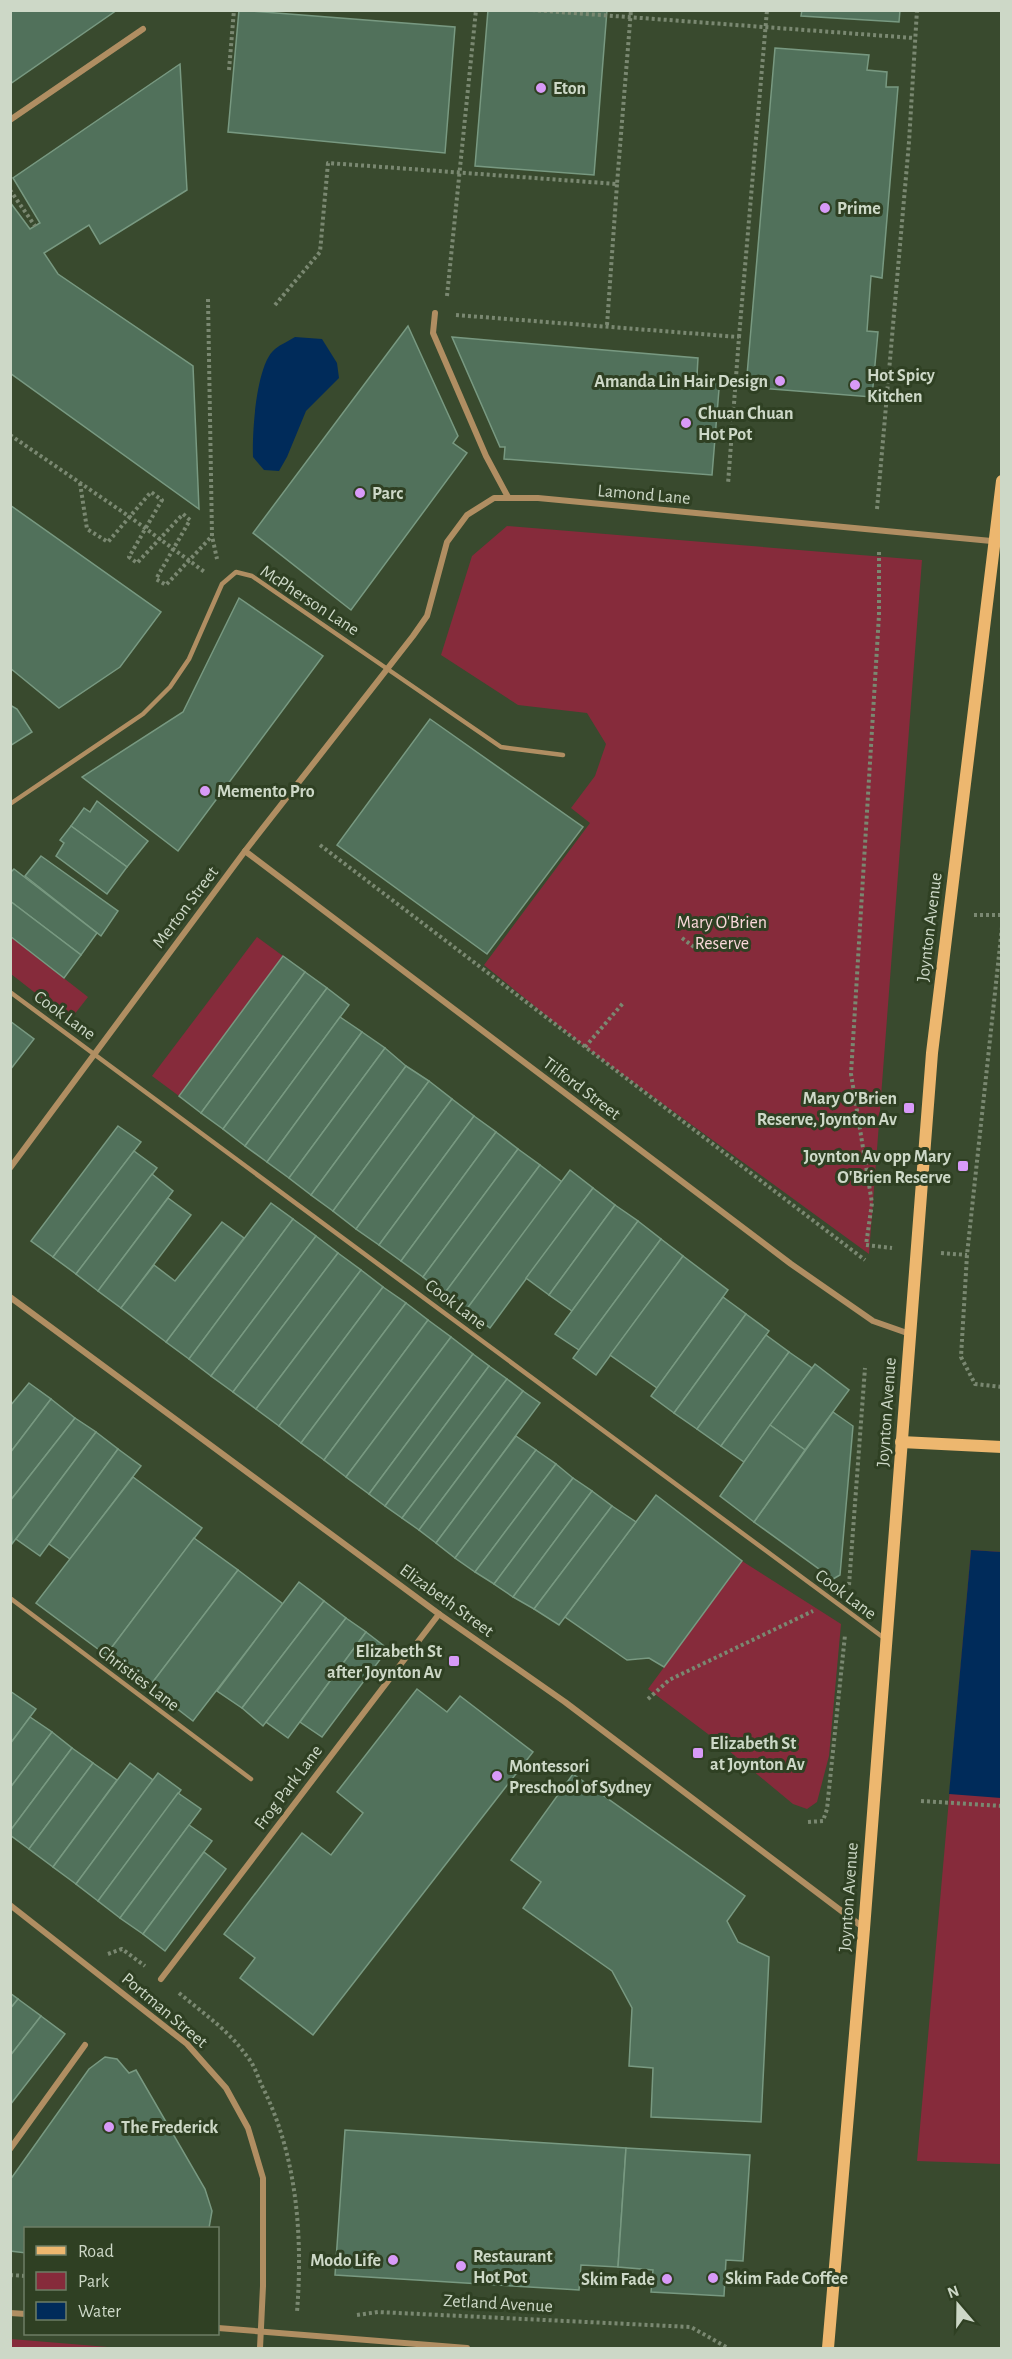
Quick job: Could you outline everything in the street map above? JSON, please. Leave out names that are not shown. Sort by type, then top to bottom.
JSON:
[{"type":"street","points":[[10,120],[143,28]]},
{"type":"street","points":[[435,314],[433,333],[486,456],[508,497]]},
{"type":"street","name":"Joynton Avenue","points":[[828,2349],[864,1929],[932,1053],[999,542],[1002,481]]},
{"type":"street","name":"Lamond Lane","points":[[388,667],[427,616],[447,542],[467,515],[494,498],[508,497],[999,542]]},
{"type":"street","name":"Merton Street","points":[[10,1168],[245,851],[388,667]]},
{"type":"street","name":"Tilford Street","points":[[245,851],[790,1264],[873,1321],[909,1334]]},
{"type":"street","name":"Elizabeth Street","points":[[10,1297],[439,1614],[565,1702],[864,1929]]},
{"type":"street","points":[[902,1442],[1002,1447]]},
{"type":"street","name":"Frog Park Lane","points":[[161,1979],[439,1614]]},
{"type":"street","name":"Portman Street","points":[[10,1905],[187,2044],[226,2088],[248,2128],[263,2178],[260,2349]]},
{"type":"street","points":[[10,2149],[85,2045]]},
{"type":"street","points":[[219,2328],[467,2349]]},
{"type":"lane","name":"McPherson Lane","points":[[222,584],[236,572],[252,576],[388,667],[501,747],[563,755]]},
{"type":"lane","points":[[10,804],[143,714],[170,687],[189,659],[222,584]]},
{"type":"lane","name":"Cook Lane","points":[[10,992],[885,1639]]},
{"type":"lane","name":"Christies Lane","points":[[10,1598],[251,1779]]},
{"type":"path","points":[[229,70],[234,10]]},
{"type":"path","points":[[445,314],[476,10]]},
{"type":"path","points":[[532,10],[914,38]]},
{"type":"path","points":[[607,325],[631,10]]},
{"type":"path","points":[[728,484],[767,10]]},
{"type":"path","points":[[866,1245],[872,1203],[851,1074],[879,615],[879,531],[876,498],[909,142],[917,10]]},
{"type":"path","points":[[276,305],[320,252],[328,163],[617,184]]},
{"type":"path","points":[[10,190],[35,226]]},
{"type":"path","points":[[208,299],[212,536],[222,584]]},
{"type":"path","points":[[435,314],[607,325],[739,337]]},
{"type":"path","points":[[10,435],[146,528],[222,584]]},
{"type":"path","points":[[80,483],[87,529],[108,542],[151,492],[162,500],[129,557],[137,563],[183,514],[190,520],[156,579],[166,585],[212,536]]},
{"type":"path","points":[[320,844],[865,1260]]},
{"type":"path","points":[[1002,927],[967,1255],[961,1357],[975,1384],[1002,1387]]},
{"type":"path","points":[[682,938],[698,950]]},
{"type":"path","points":[[585,1047],[624,1002]]},
{"type":"path","points":[[848,1592],[865,1368]]},
{"type":"path","points":[[648,1699],[669,1680],[814,1610]]},
{"type":"path","points":[[808,1822],[823,1821],[827,1809],[846,1625]]},
{"type":"path","points":[[921,1801],[1002,1806]]},
{"type":"path","points":[[262,2309],[308,2313]]},
{"type":"path","name":"Zetland Avenue","points":[[350,2316],[378,2312],[691,2327],[728,2349]]},
{"type":"green space","name":"Mary O'Brien Reserve","points":[[507,526],[922,560],[869,1254],[585,1047],[484,965],[590,823],[571,808],[595,776],[606,744],[587,713],[518,705],[441,655],[472,556]]},
{"type":"green space","points":[[11,937],[88,997],[70,1020],[11,974]]},
{"type":"green space","points":[[257,937],[283,956],[179,1096],[152,1076]]},
{"type":"green space","points":[[971,1550],[1001,1552],[1001,2164],[917,2161]]},
{"type":"green space","points":[[742,1561],[841,1624],[829,1756],[817,1802],[807,1809],[793,1804],[716,1740],[648,1689]]},
{"type":"green space","points":[[11,2339],[120,2348],[11,2348]]},
{"type":"water","points":[[295,337],[322,339],[337,363],[339,378],[306,411],[279,471],[264,470],[253,457],[253,432],[259,383],[263,369],[275,349]]},
{"type":"water","points":[[971,1550],[1001,1552],[1001,1798],[949,1794]]},
{"type":"building","points":[[10,10],[117,10],[10,84]]},
{"type":"building","points":[[239,10],[455,27],[445,153],[228,132]]},
{"type":"building","name":"Eton","points":[[488,10],[607,10],[594,175],[475,166]]},
{"type":"building","points":[[802,10],[900,10],[899,22],[801,16]]},
{"type":"building","name":"Prime","points":[[775,48],[869,55],[867,70],[887,72],[886,87],[898,87],[882,278],[871,276],[867,331],[878,332],[872,397],[746,387]]},
{"type":"building","points":[[180,64],[187,190],[100,244],[89,225],[44,253],[58,274],[193,366],[199,509],[10,373],[10,202],[30,229],[40,223],[13,178]]},
{"type":"building","name":"Parc","points":[[408,326],[458,436],[453,443],[467,453],[351,610],[253,533]]},
{"type":"building","points":[[452,337],[698,358],[697,376],[720,377],[712,475],[504,459],[505,447],[500,447]]},
{"type":"building","points":[[10,505],[161,612],[120,667],[59,708],[10,668]]},
{"type":"building","points":[[239,598],[323,656],[178,851],[82,777],[183,712]]},
{"type":"building","points":[[10,705],[17,709],[32,732],[10,746]]},
{"type":"building","points":[[430,719],[583,827],[487,954],[337,845]]},
{"type":"building","points":[[97,801],[148,841],[127,867],[71,826],[84,808],[90,812]]},
{"type":"building","points":[[71,826],[127,867],[107,894],[56,856],[64,843],[60,840]]},
{"type":"building","points":[[41,856],[118,911],[101,936],[25,876]]},
{"type":"building","points":[[14,869],[97,933],[81,955],[10,901],[10,873]]},
{"type":"building","points":[[10,901],[81,955],[64,978],[10,936]]},
{"type":"building","points":[[283,956],[305,972],[201,1113],[179,1096]]},
{"type":"building","points":[[305,972],[327,988],[223,1129],[201,1113]]},
{"type":"building","points":[[327,988],[349,1005],[245,1146],[223,1129]]},
{"type":"building","points":[[340,1017],[362,1032],[267,1162],[245,1146]]},
{"type":"building","points":[[10,1021],[34,1039],[10,1070]]},
{"type":"building","points":[[362,1032],[385,1048],[289,1178],[267,1162]]},
{"type":"building","points":[[385,1048],[406,1066],[311,1195],[289,1178]]},
{"type":"building","points":[[406,1066],[429,1081],[333,1211],[311,1195]]},
{"type":"building","points":[[429,1081],[452,1099],[356,1229],[333,1211]]},
{"type":"building","points":[[452,1099],[474,1116],[379,1245],[356,1229]]},
{"type":"building","points":[[474,1116],[496,1132],[401,1261],[379,1245]]},
{"type":"building","points":[[118,1126],[141,1142],[53,1257],[31,1241]]},
{"type":"building","points":[[496,1132],[518,1149],[423,1277],[401,1261]]},
{"type":"building","points":[[518,1149],[540,1165],[444,1294],[423,1277]]},
{"type":"building","points":[[134,1151],[157,1168],[76,1274],[53,1257]]},
{"type":"building","points":[[540,1165],[562,1182],[466,1310],[444,1294]]},
{"type":"building","points":[[570,1170],[593,1188],[490,1328],[466,1310]]},
{"type":"building","points":[[152,1174],[173,1191],[98,1291],[76,1274]]},
{"type":"building","points":[[593,1188],[615,1205],[549,1295],[526,1278]]},
{"type":"building","points":[[168,1198],[191,1215],[121,1308],[98,1291]]},
{"type":"building","points":[[271,1203],[293,1219],[189,1359],[166,1342]]},
{"type":"building","points":[[615,1205],[638,1221],[572,1311],[549,1295]]},
{"type":"building","points":[[293,1219],[316,1236],[211,1376],[189,1359]]},
{"type":"building","points":[[638,1221],[661,1239],[579,1350],[555,1334]]},
{"type":"building","points":[[222,1222],[244,1238],[166,1342],[121,1308],[154,1265],[175,1281]]},
{"type":"building","points":[[316,1236],[338,1253],[233,1392],[211,1376]]},
{"type":"building","points":[[661,1239],[683,1256],[596,1375],[573,1358]]},
{"type":"building","points":[[338,1253],[361,1270],[256,1409],[233,1392]]},
{"type":"building","points":[[683,1256],[728,1290],[657,1388],[610,1355]]},
{"type":"building","points":[[361,1270],[383,1287],[279,1426],[256,1409]]},
{"type":"building","points":[[383,1287],[406,1303],[301,1443],[279,1426]]},
{"type":"building","points":[[723,1297],[746,1314],[674,1413],[651,1396]]},
{"type":"building","points":[[406,1303],[428,1320],[324,1460],[301,1443]]},
{"type":"building","points":[[746,1314],[769,1331],[697,1429],[674,1413]]},
{"type":"building","points":[[428,1320],[451,1337],[346,1477],[324,1460]]},
{"type":"building","points":[[766,1335],[789,1352],[721,1446],[697,1429]]},
{"type":"building","points":[[451,1337],[473,1354],[369,1494],[346,1477]]},
{"type":"building","points":[[789,1352],[812,1368],[744,1462],[721,1446]]},
{"type":"building","points":[[473,1354],[489,1366],[385,1506],[369,1494]]},
{"type":"building","points":[[815,1364],[849,1390],[805,1450],[770,1425]]},
{"type":"building","points":[[489,1366],[507,1379],[402,1518],[385,1506]]},
{"type":"building","points":[[507,1379],[523,1391],[419,1530],[402,1518]]},
{"type":"building","points":[[29,1383],[51,1399],[10,1453],[10,1406]]},
{"type":"building","points":[[523,1391],[540,1403],[436,1543],[419,1530]]},
{"type":"building","points":[[51,1399],[75,1418],[10,1501],[10,1453]]},
{"type":"building","points":[[833,1412],[853,1426],[840,1575],[833,1579],[754,1522]]},
{"type":"building","points":[[75,1418],[96,1432],[12,1544],[10,1501]]},
{"type":"building","points":[[770,1425],[805,1450],[754,1522],[720,1496]]},
{"type":"building","points":[[96,1432],[118,1449],[40,1556],[16,1539]]},
{"type":"building","points":[[516,1436],[536,1450],[455,1558],[436,1543]]},
{"type":"building","points":[[118,1449],[141,1466],[70,1559],[49,1544]]},
{"type":"building","points":[[536,1450],[556,1464],[475,1572],[455,1558]]},
{"type":"building","points":[[556,1464],[573,1478],[494,1584],[475,1572]]},
{"type":"building","points":[[133,1477],[202,1528],[106,1655],[36,1603]]},
{"type":"building","points":[[573,1478],[592,1491],[513,1597],[494,1584]]},
{"type":"building","points":[[592,1491],[612,1506],[534,1609],[513,1597]]},
{"type":"building","points":[[656,1495],[742,1561],[664,1667],[649,1658],[627,1660],[565,1617]]},
{"type":"building","points":[[612,1506],[636,1522],[559,1625],[534,1609]]},
{"type":"building","points":[[194,1538],[238,1570],[149,1687],[106,1655]]},
{"type":"building","points":[[238,1570],[283,1604],[193,1721],[149,1687]]},
{"type":"building","points":[[299,1582],[324,1601],[242,1708],[217,1691]]},
{"type":"building","points":[[324,1601],[346,1618],[263,1726],[242,1708]]},
{"type":"building","points":[[346,1618],[366,1632],[288,1738],[266,1722]]},
{"type":"building","points":[[366,1632],[388,1649],[322,1737],[300,1722]]},
{"type":"building","points":[[417,1689],[447,1712],[460,1696],[533,1752],[313,2035],[240,1978],[255,1958],[224,1934],[302,1833],[331,1855],[363,1813],[337,1792]]},
{"type":"building","points":[[10,1691],[36,1709],[10,1744]]},
{"type":"building","points":[[30,1717],[52,1732],[10,1788],[10,1744]]},
{"type":"building","points":[[52,1732],[72,1748],[10,1831],[10,1788]]},
{"type":"building","points":[[72,1748],[93,1763],[29,1849],[10,1835],[10,1831]]},
{"type":"building","points":[[93,1763],[117,1780],[53,1867],[29,1849]]},
{"type":"building","points":[[130,1763],[153,1780],[76,1884],[53,1867]]},
{"type":"building","points":[[158,1773],[181,1790],[98,1901],[76,1884]]},
{"type":"building","points":[[573,1774],[745,1896],[727,1921],[738,1942],[769,1957],[761,2122],[651,2117],[653,2068],[629,2066],[632,2008],[612,1971],[523,1908],[541,1882],[511,1860]]},
{"type":"building","points":[[178,1793],[201,1809],[120,1918],[98,1901]]},
{"type":"building","points":[[189,1825],[212,1841],[143,1934],[120,1918]]},
{"type":"building","points":[[204,1852],[226,1869],[165,1951],[143,1934]]},
{"type":"building","points":[[10,1993],[18,1999],[10,2009]]},
{"type":"building","points":[[18,1999],[41,2016],[10,2056],[10,2009]]},
{"type":"building","points":[[41,2016],[65,2034],[10,2105],[10,2056]]},
{"type":"building","name":"The Frederick","points":[[105,2057],[117,2059],[129,2073],[136,2070],[205,2189],[212,2211],[209,2227],[24,2227],[24,2253],[10,2251],[10,2180],[89,2069]]},
{"type":"building","points":[[345,2130],[626,2148],[618,2267],[581,2265],[579,2290],[335,2275]]},
{"type":"building","points":[[626,2148],[750,2155],[743,2261],[726,2260],[724,2296],[651,2292],[653,2270],[618,2267]]},
{"type":"place","name":"Eton","points":[[541,88]]},
{"type":"place","name":"Prime","points":[[825,208]]},
{"type":"place","name":"Amanda Lin Hair Design","points":[[780,381]]},
{"type":"place","name":"Hot Spicy Kitchen","points":[[855,385]]},
{"type":"place","name":"Chuan Chuan Hot Pot","points":[[686,423]]},
{"type":"place","name":"Parc","points":[[360,493]]},
{"type":"place","name":"Memento Pro","points":[[205,791]]},
{"type":"place","name":"Mary O'Brien Reserve, Joynton Av","points":[[909,1108]]},
{"type":"place","name":"Joynton Av opp Mary O'Brien Reserve","points":[[963,1166]]},
{"type":"place","name":"Elizabeth St after Joynton Av","points":[[454,1661]]},
{"type":"place","name":"Elizabeth St at Joynton Av","points":[[698,1753]]},
{"type":"place","name":"Montessori Preschool of Sydney","points":[[497,1776]]},
{"type":"place","name":"The Frederick","points":[[109,2127]]},
{"type":"place","name":"Modo Life","points":[[393,2260]]},
{"type":"place","name":"Restaurant Hot Pot","points":[[461,2266]]},
{"type":"place","name":"Skim Fade Coffee","points":[[713,2278]]},
{"type":"place","name":"Skim Fade","points":[[667,2279]]}]
